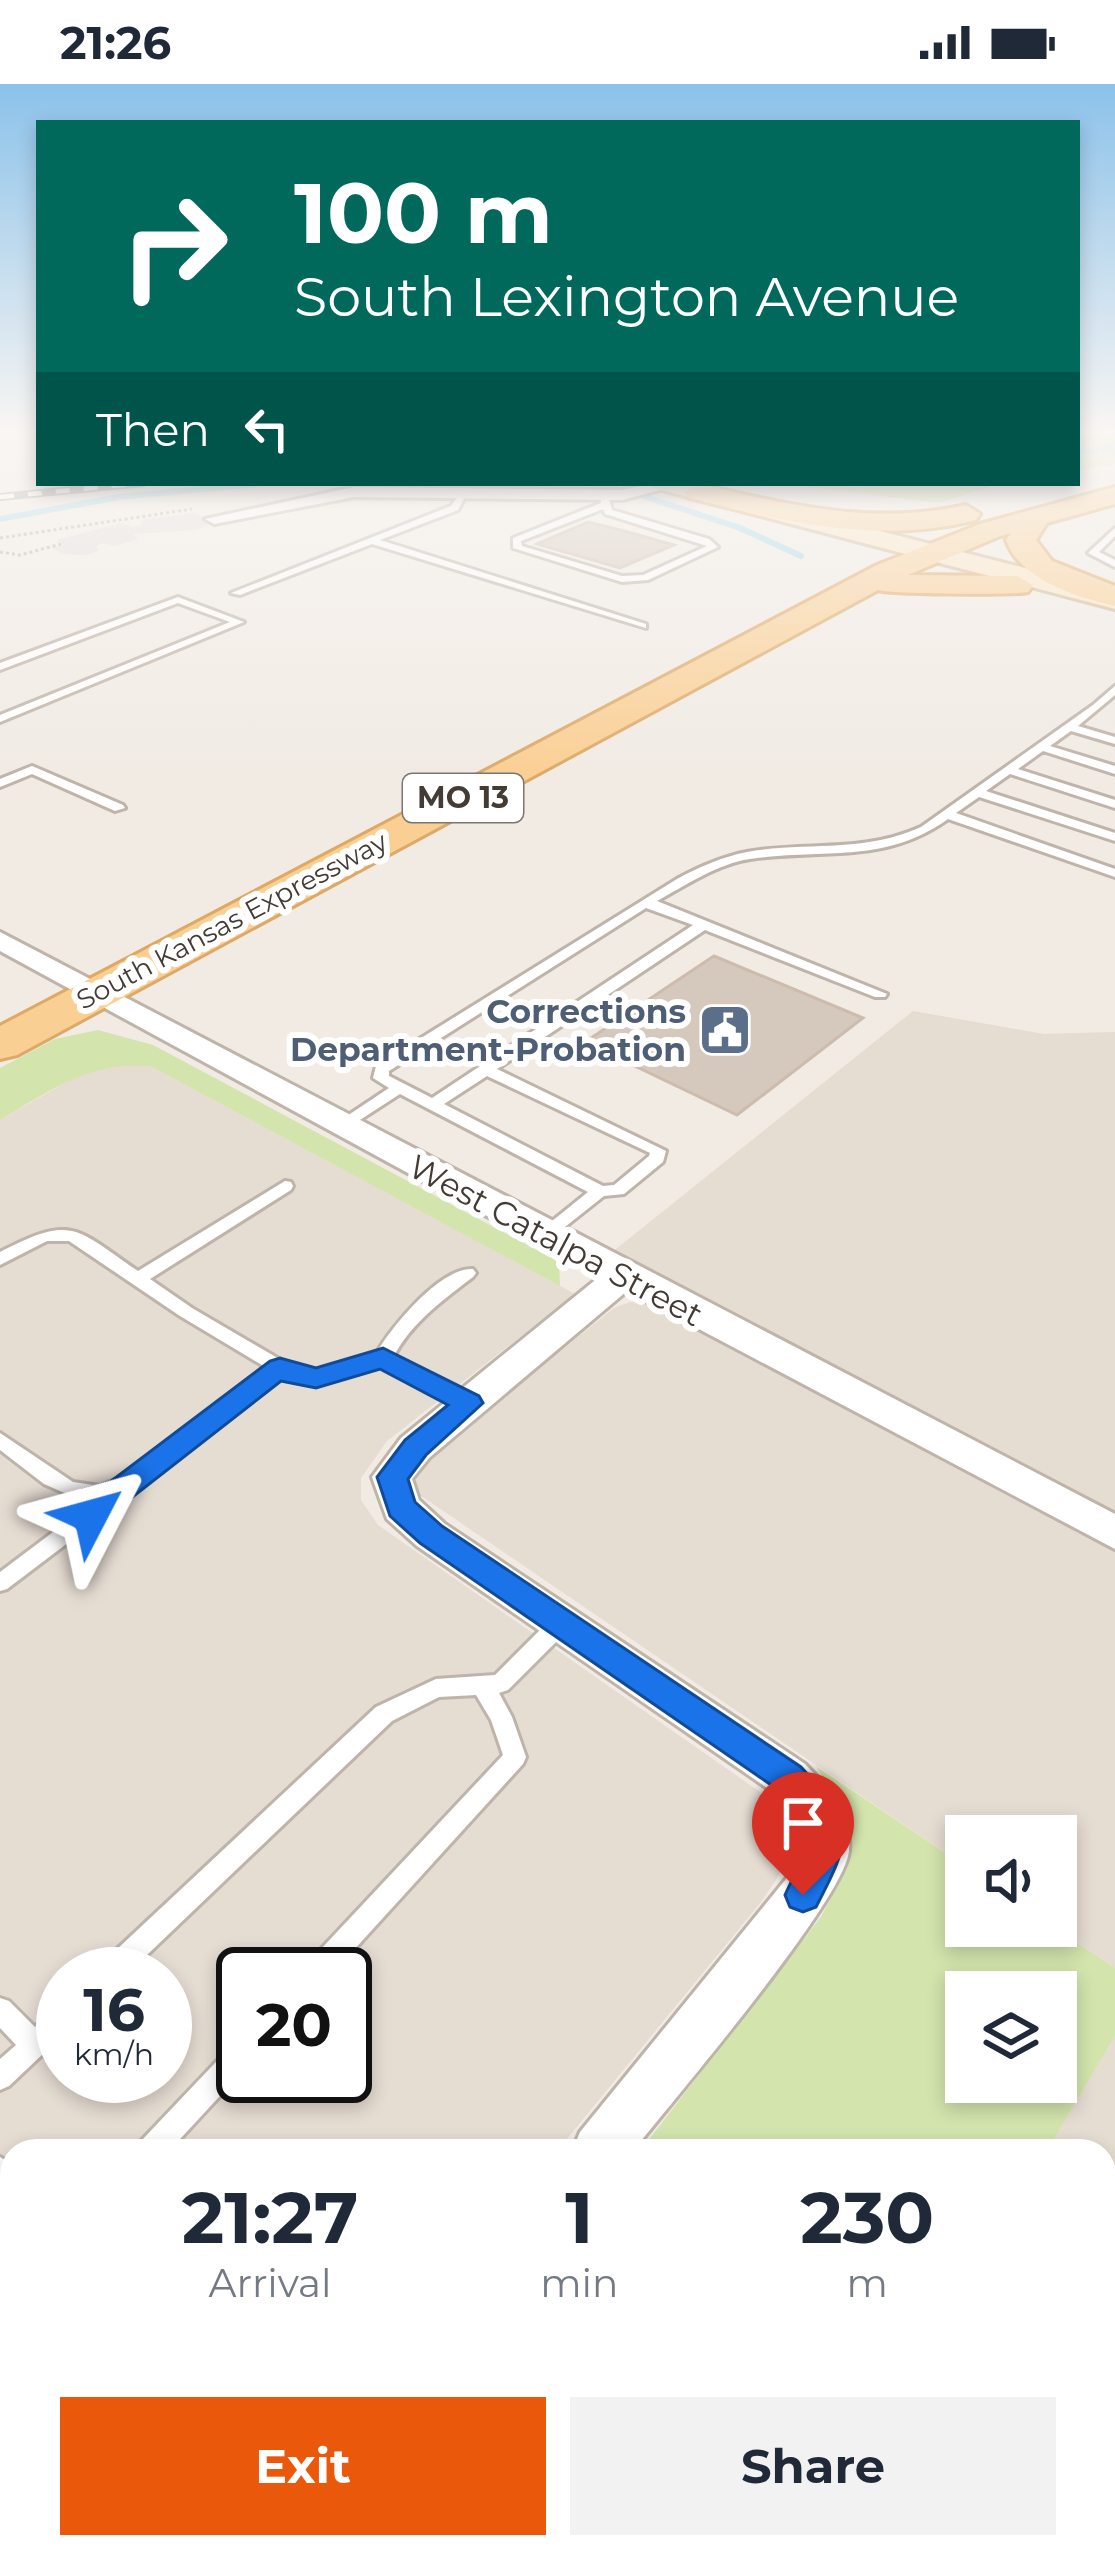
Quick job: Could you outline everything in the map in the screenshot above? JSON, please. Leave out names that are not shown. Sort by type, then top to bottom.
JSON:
[{"type":"main road","points":[[810,546],[809,585],[1017,586]]},
{"type":"main road","points":[[899,546],[1115,599]]},
{"type":"main road","name":"South Kansas Expressway","points":[[912,550],[921,546]]},
{"type":"main road","name":"South Kansas Expressway","points":[[0,1045],[83,985],[809,585],[924,546]]},
{"type":"main road","points":[[1023,546],[1041,567],[1115,599]]},
{"type":"main road","points":[[912,550],[957,571],[1115,610]]},
{"type":"main road","name":"South Kansas Expressway","points":[[0,1011],[83,985]]},
{"type":"street","name":"West Catalpa Street","points":[[0,940],[340,1126],[1115,1533]]},
{"type":"street","points":[[609,2139],[803,1895],[825,1854],[823,1815],[789,1778],[431,1534],[401,1508],[392,1477],[415,1448],[624,1276]]},
{"type":"lane","points":[[236,593],[359,546]]},
{"type":"lane","points":[[390,546],[642,626]]},
{"type":"lane","points":[[518,546],[622,579],[645,578],[712,546]]},
{"type":"lane","points":[[1100,546],[1093,553],[1115,564]]},
{"type":"lane","points":[[0,667],[178,600],[239,622],[0,719]]},
{"type":"lane","points":[[486,1070],[658,1151],[657,1158],[618,1190],[599,1191],[399,1088],[381,1078],[381,1070],[707,868],[748,856],[844,854],[931,828],[1115,689]]},
{"type":"lane","points":[[1097,707],[1115,712]]},
{"type":"lane","points":[[1070,727],[1115,741]]},
{"type":"lane","points":[[1042,747],[1115,770]]},
{"type":"lane","points":[[0,783],[32,770],[119,808]]},
{"type":"lane","points":[[1010,770],[1115,804]]},
{"type":"lane","points":[[977,792],[1115,837]]},
{"type":"lane","points":[[947,814],[1115,873]]},
{"type":"lane","points":[[643,904],[656,905],[880,994]]},
{"type":"lane","points":[[433,1105],[704,924]]},
{"type":"lane","points":[[340,1126],[399,1088]]},
{"type":"lane","points":[[138,1279],[285,1186]]},
{"type":"lane","points":[[545,1234],[599,1191]]},
{"type":"lane","points":[[0,1259],[44,1236],[73,1235],[294,1376],[316,1378],[383,1358],[469,1403]]},
{"type":"lane","points":[[383,1358],[415,1311],[467,1274]]},
{"type":"lane","points":[[0,1440],[72,1492],[93,1498],[120,1491],[280,1368]]},
{"type":"lane","points":[[0,1583],[91,1516],[93,1498]]},
{"type":"lane","points":[[138,1947],[384,1714],[436,1688],[500,1684],[561,1623]]},
{"type":"lane","points":[[339,1947],[514,1757],[501,1717],[483,1688]]},
{"type":"lane","points":[[0,2011],[34,2045],[0,2077]]},
{"type":"lane","points":[[162,2139],[216,2081]]},
{"type":"path","points":[[0,552],[20,555],[52,546]]},
{"type":"shaded area","points":[[96,546],[99,551],[64,554],[52,548]]},
{"type":"shaded area","points":[[913,1011],[1044,1034],[1115,1032],[1115,1516],[611,1253]]},
{"type":"shaded area","points":[[129,1064],[152,1067],[575,1294],[387,1441],[361,1478],[361,1500],[378,1525],[760,1792],[782,1815],[789,1841],[781,1872],[761,1902],[567,2139],[0,2139],[0,1120],[86,1071]]},
{"type":"shaded area","points":[[630,1302],[657,1304],[1115,1544],[1115,1968],[1077,1943],[1077,1815],[945,1815],[945,1853],[414,1491],[411,1478],[420,1463],[614,1308]]},
{"type":"shaded area","points":[[1115,2036],[1115,2139],[1054,2139]]},
{"type":"green space","points":[[98,1030],[153,1045],[559,1262],[560,1286],[152,1067],[91,1073],[54,1088],[0,1120],[0,1068],[55,1039]]},
{"type":"green space","points":[[816,1766],[945,1853],[945,1947],[1077,1947],[1077,1943],[1115,1968],[1115,2036],[1077,2100],[1077,1971],[945,1971],[945,2103],[1075,2103],[1054,2139],[649,2139],[821,1917],[845,1857],[844,1824]]},
{"type":"building","points":[[546,546],[670,546],[620,568]]},
{"type":"building","name":"Corrections Department-Probation","points":[[714,956],[863,1018],[737,1115],[585,1042]]},
{"type":"waterway","points":[[780,546],[801,556]]},
{"type":"place","name":"Corrections Department-Probation","points":[[725,1030]]},
{"type":"route","points":[[91,1516],[93,1498],[120,1491],[141,1477],[280,1368],[294,1376],[316,1378],[383,1358],[469,1403],[415,1448],[392,1477],[401,1508],[431,1534],[789,1778],[823,1815],[825,1854],[803,1895]]}]
